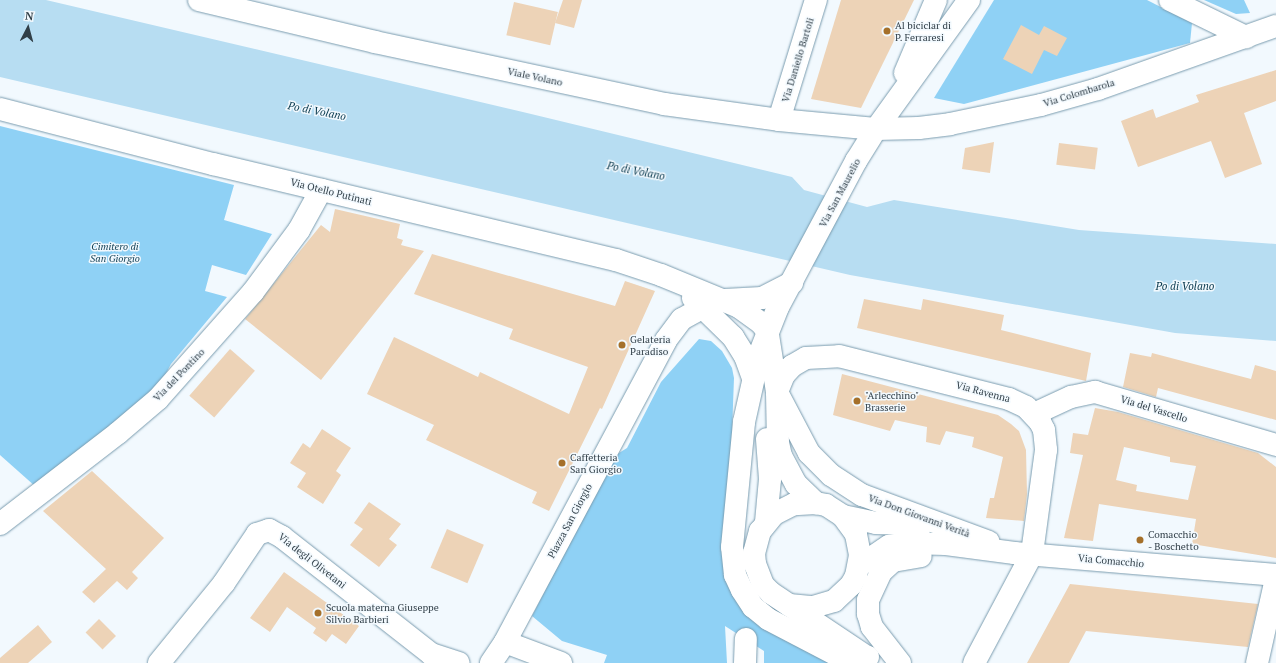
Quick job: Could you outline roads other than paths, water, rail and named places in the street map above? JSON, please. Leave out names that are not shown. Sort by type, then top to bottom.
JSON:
[{"type":"street","name":"Viale Volano","points":[[199,0],[609,93],[691,109],[779,120],[876,129]]},
{"type":"street","name":"Via Daniello Bartoli","points":[[779,120],[816,0]]},
{"type":"street","name":"Via San Maurelio","points":[[892,105],[936,0]]},
{"type":"street","name":"Via San Maurelio","points":[[796,277],[856,161],[892,105],[969,0]]},
{"type":"street","points":[[1170,0],[1246,37]]},
{"type":"street","name":"Via Colombarola","points":[[876,129],[919,128],[950,124],[1041,105],[1098,88],[1276,26]]},
{"type":"street","name":"Via Otello Putinati","points":[[0,109],[321,190],[616,260],[661,275],[714,304],[750,314],[767,332]]},
{"type":"street","name":"Via del Pontino","points":[[0,524],[118,433],[158,399],[253,292],[299,230],[321,190]]},
{"type":"street","points":[[714,304],[762,298],[796,277]]},
{"type":"street","name":"Via Ravenna","points":[[796,277],[767,332],[754,378],[740,454],[732,547],[735,576],[753,607],[768,619],[833,653],[870,660]]},
{"type":"street","name":"Via Otello Putinati","points":[[714,304],[745,356],[754,378]]},
{"type":"street","name":"Piazza San Giorgio","points":[[498,652],[666,340],[682,319],[714,304]]},
{"type":"street","name":"Via Ravenna","points":[[767,332],[777,392],[778,437],[781,456],[796,484],[816,503],[843,516]]},
{"type":"street","name":"Via Ravenna","points":[[777,392],[784,374],[792,366],[806,358],[840,356],[1008,398],[1034,414],[1044,430],[1046,450],[1023,554],[974,663]]},
{"type":"street","name":"Via Ravenna","points":[[754,378],[769,446],[770,494],[766,522],[756,541],[755,564],[764,584],[780,600],[790,605],[870,660]]},
{"type":"street","name":"Via Don Giovanni Verità","points":[[777,392],[809,453],[830,475],[862,495],[1023,554]]},
{"type":"street","name":"Via del Vascello","points":[[1034,414],[1071,397],[1095,392],[1276,445]]},
{"type":"street","name":"Via Ravenna","points":[[766,522],[783,508],[794,504],[816,503]]},
{"type":"street","points":[[843,516],[850,524],[859,544],[855,575],[854,618],[870,660]]},
{"type":"street","name":"Via Comacchio","points":[[843,516],[876,523],[904,524],[933,533],[946,544]]},
{"type":"street","name":"Via degli Olivetani","points":[[159,663],[224,583],[257,534],[269,530],[282,538],[425,650],[439,658],[459,663]]},
{"type":"street","name":"Via Comacchio","points":[[855,575],[889,546],[906,543],[946,544],[1023,554],[1276,575]]},
{"type":"street","points":[[900,663],[872,627],[868,614],[870,594],[881,572],[893,561],[910,556],[963,558],[1023,554]]},
{"type":"street","name":"Via Ravenna","points":[[790,605],[812,608],[824,605],[834,600],[855,575]]},
{"type":"street","points":[[1257,663],[1276,579]]},
{"type":"street","points":[[745,663],[746,639]]},
{"type":"street","points":[[477,663],[487,660],[498,652],[561,663]]},
{"type":"water","name":"Po di Volano","points":[[0,0],[46,0],[527,113],[792,177],[804,190],[867,207],[894,200],[1079,230],[1276,244],[1276,341],[1175,333],[850,275],[0,77]]},
{"type":"place","name":"Al biciclar di P. Ferraresi","points":[[887,31]]},
{"type":"place","name":"Gelateria Paradiso","points":[[622,345]]},
{"type":"place","name":"\"Arlecchino\" Brasserie","points":[[857,401]]},
{"type":"place","name":"Caffetteria San Giorgio","points":[[562,463]]},
{"type":"place","name":"Comacchio - Boschetto","points":[[1140,540]]},
{"type":"place","name":"Scuola materna Giuseppe Silvio Barbieri","points":[[318,613]]},
{"type":"park label","name":"Cimitero di San Giorgio","points":[[115,252]]}]
